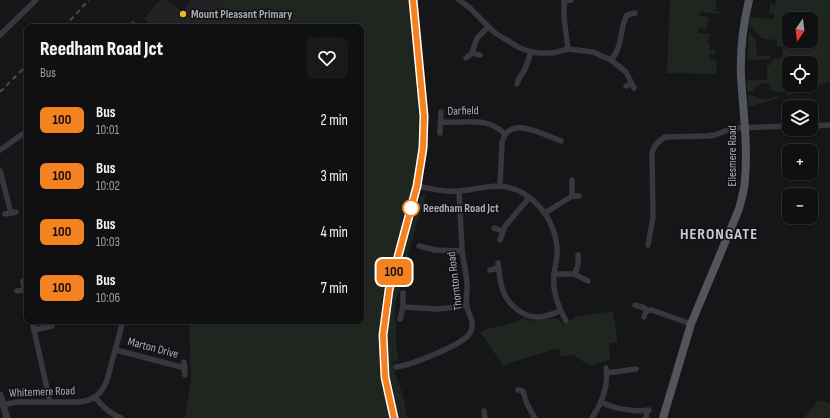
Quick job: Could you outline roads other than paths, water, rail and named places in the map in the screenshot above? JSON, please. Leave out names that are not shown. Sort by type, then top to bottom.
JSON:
[{"type":"main road","name":"Ellesmere Road","points":[[663,418],[691,324],[739,209],[744,192],[746,179],[745,128],[741,74],[743,26],[749,0]]},
{"type":"street","points":[[0,35],[36,0]]},
{"type":"street","points":[[394,418],[385,377],[383,335],[389,290],[417,186],[423,148],[424,116],[413,0]]},
{"type":"street","points":[[459,0],[470,8],[488,27],[512,44],[531,52],[553,53],[568,49],[594,52],[611,60],[626,72],[633,86],[626,86]]},
{"type":"street","points":[[568,49],[564,18],[564,1],[571,0]]},
{"type":"street","points":[[611,60],[618,48],[626,13],[635,12]]},
{"type":"street","points":[[466,58],[472,53],[477,38],[488,27]]},
{"type":"street","points":[[517,80],[525,69],[531,52]]},
{"type":"street","points":[[472,53],[480,55]]},
{"type":"street","name":"Darfield","points":[[440,133],[441,112]]},
{"type":"street","name":"Darfield","points":[[441,122],[486,122],[497,127],[505,134]]},
{"type":"street","points":[[818,126],[830,125]]},
{"type":"street","points":[[648,245],[653,218],[652,153],[653,148],[660,140],[665,137],[715,135],[733,128],[782,126]]},
{"type":"street","points":[[500,186],[502,142],[505,134],[512,129],[520,127],[527,128],[561,141]]},
{"type":"street","points":[[0,150],[24,133]]},
{"type":"street","points":[[0,171],[11,213]]},
{"type":"street","points":[[572,180],[572,196]]},
{"type":"street","points":[[417,186],[459,191],[500,186],[516,190],[529,198],[545,213],[553,229],[557,258],[554,274],[555,298],[560,312],[566,321]]},
{"type":"street","name":"Thornton Road","points":[[396,367],[405,366],[423,359],[460,342],[472,331],[473,323],[467,306],[467,282],[462,251],[459,191]]},
{"type":"street","points":[[545,213],[572,196],[580,196]]},
{"type":"street","points":[[500,240],[505,226],[529,198]]},
{"type":"street","points":[[494,228],[502,231]]},
{"type":"street","points":[[419,246],[435,250],[462,251]]},
{"type":"street","points":[[574,274],[577,271],[578,255]]},
{"type":"street","points":[[490,270],[498,266],[503,292],[513,306],[520,312],[529,316],[538,317],[560,312]]},
{"type":"street","points":[[554,274],[574,274],[588,281]]},
{"type":"street","points":[[23,281],[24,286]]},
{"type":"street","points":[[17,291],[24,290]]},
{"type":"street","points":[[400,320],[403,307],[403,293]]},
{"type":"street","points":[[635,305],[645,308],[645,314],[652,310],[657,311],[691,324]]},
{"type":"street","points":[[403,307],[438,309],[467,306]]},
{"type":"street","points":[[33,324],[50,402]]},
{"type":"street","points":[[121,418],[106,410],[95,397],[104,388],[123,324]]},
{"type":"street","points":[[34,330],[52,326]]},
{"type":"street","name":"Marton Drive","points":[[116,350],[184,365],[185,375]]},
{"type":"street","points":[[592,418],[605,392],[606,370],[636,369]]},
{"type":"street","points":[[518,390],[524,391],[528,404],[535,418]]},
{"type":"street","points":[[0,395],[7,418]]},
{"type":"street","name":"Whitemere Road","points":[[3,404],[16,402],[80,402],[95,397]]},
{"type":"street","points":[[601,402],[618,408],[648,411],[646,417]]},
{"type":"street","points":[[484,411],[485,418]]},
{"type":"railway","points":[[67,24],[89,0]]},
{"type":"railway","points":[[0,92],[24,68]]},
{"type":"place","name":"Mount Pleasant Primary","points":[[183,14]]},
{"type":"place","name":"Reedham Road Jct","points":[[411,208]]},
{"type":"district","name":"HERONGATE","points":[[719,234]]}]
